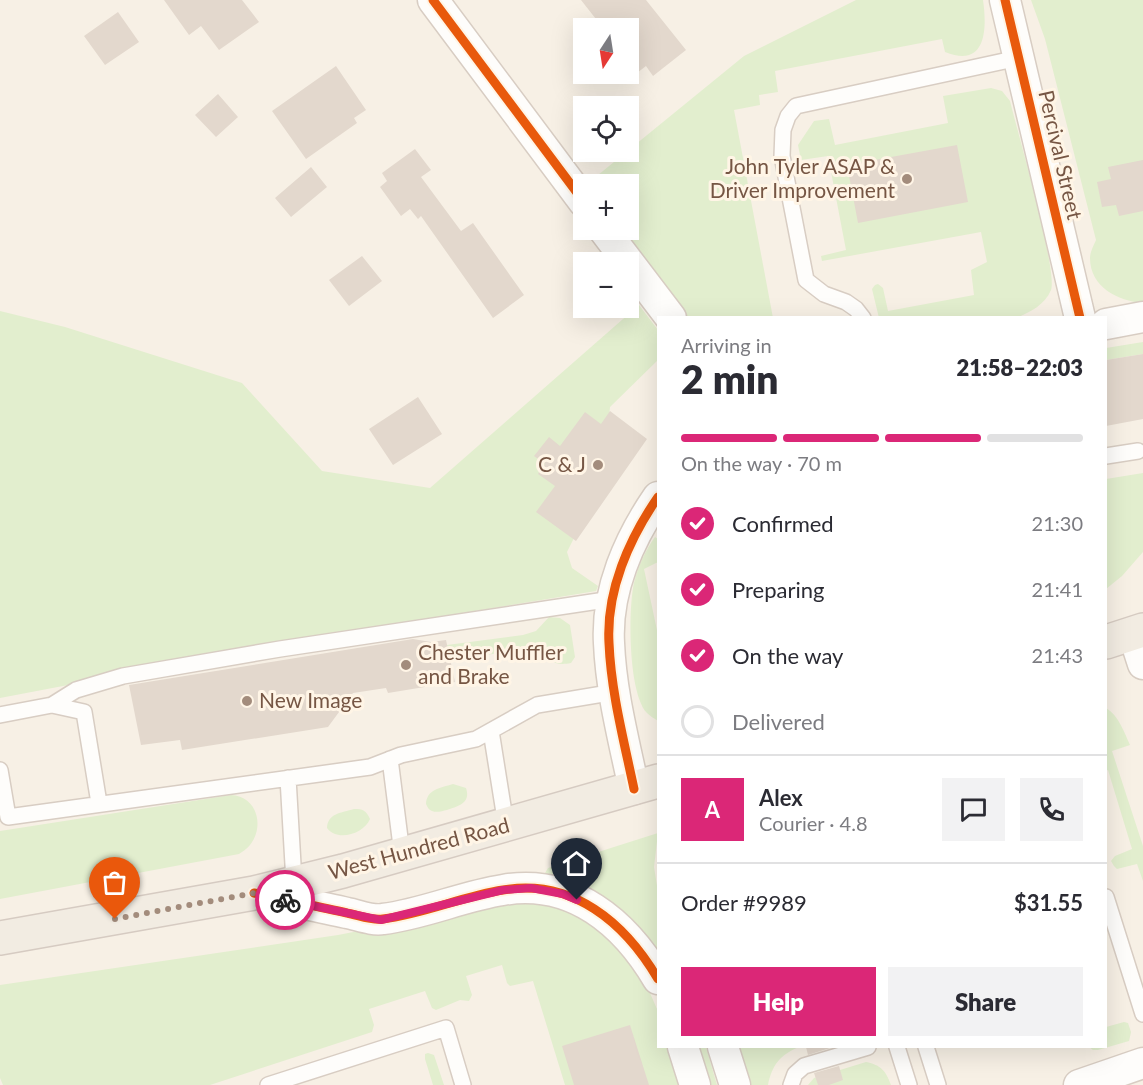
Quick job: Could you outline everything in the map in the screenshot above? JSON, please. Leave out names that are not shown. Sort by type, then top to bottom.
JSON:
[{"type":"main road","name":"West Hundred Road","points":[[10,937],[254,893],[342,871],[646,785]]},
{"type":"street","points":[[433,0],[573,187]]},
{"type":"street","name":"Percival Street","points":[[1005,0],[1080,316]]},
{"type":"street","points":[[612,240],[669,316]]},
{"type":"street","points":[[1107,324],[1143,317]]},
{"type":"street","points":[[646,785],[615,692],[608,642],[612,599],[624,559],[656,504]]},
{"type":"street","points":[[1127,635],[1143,664]]},
{"type":"street","points":[[254,893],[381,920],[503,890],[531,888],[563,894],[590,906],[617,924],[639,950],[657,977]]},
{"type":"street","points":[[683,1048],[695,1085]]},
{"type":"street","points":[[723,1048],[735,1085]]},
{"type":"street","points":[[1079,1085],[1143,1063]]},
{"type":"lane","points":[[861,316],[856,309],[846,302],[824,294],[806,280],[782,156],[783,130],[788,116],[796,106],[1018,58]]},
{"type":"lane","points":[[1107,456],[1138,452]]},
{"type":"lane","points":[[0,715],[52,705],[76,690],[123,676],[280,649],[612,599]]},
{"type":"lane","points":[[0,770],[8,817],[370,767],[401,755],[476,739],[537,705],[615,692]]},
{"type":"lane","points":[[52,705],[84,712],[99,803]]},
{"type":"lane","points":[[491,731],[506,825]]},
{"type":"lane","points":[[390,759],[402,854]]},
{"type":"lane","points":[[288,778],[294,882]]},
{"type":"lane","points":[[1107,900],[1143,1014]]},
{"type":"lane","points":[[268,1085],[286,1082],[446,1028],[463,1085]]},
{"type":"lane","points":[[791,1085],[795,1074],[804,1066],[865,1048]]},
{"type":"lane","points":[[897,1048],[909,1085]]},
{"type":"lane","points":[[926,1048],[938,1085]]},
{"type":"green space","points":[[856,0],[983,0],[984,33],[977,50],[969,55],[959,56],[945,52],[942,39],[775,71],[778,92],[759,95],[760,105],[734,110],[773,316],[686,316],[628,240],[639,240],[639,174],[599,174],[614,162],[639,162],[639,142],[744,56]]},
{"type":"green space","points":[[1031,0],[1143,0],[1143,303],[1115,296],[1107,291],[1095,277],[1091,268],[1090,256],[1096,240],[1045,39]]},
{"type":"green space","points":[[991,88],[1002,91],[1010,101],[1043,229],[1052,278],[1051,290],[1041,304],[1020,316],[879,316],[872,289],[878,284],[883,288],[888,311],[974,295],[971,270],[987,262],[981,232],[822,261],[821,256],[846,250],[828,156],[801,160],[798,145],[814,121],[829,119],[835,145],[948,123],[943,96]]},
{"type":"green space","points":[[639,305],[657,329],[657,361],[610,407],[602,482],[567,552],[572,568],[598,586],[596,591],[128,668],[84,682],[0,698],[0,311],[65,327],[242,383],[322,471],[430,488],[624,318],[639,318]]},
{"type":"green space","points":[[1143,342],[1143,354],[1107,360],[1107,348]]},
{"type":"green space","points":[[1143,473],[1143,552],[1122,576],[1107,588],[1107,479]]},
{"type":"green space","points":[[655,537],[657,538],[657,562],[644,569],[657,630],[657,720],[647,713],[641,703],[636,688],[631,650],[632,595],[642,559]]},
{"type":"green space","points":[[549,617],[560,618],[570,625],[575,657],[571,663],[553,662],[541,647],[450,660],[447,645],[523,635],[536,631]]},
{"type":"green space","points":[[1107,709],[1118,720],[1130,745],[1112,751],[1143,846],[1143,881],[1137,864],[1117,869],[1111,861],[1115,856],[1132,849],[1108,770]]},
{"type":"green space","points":[[453,784],[466,788],[467,797],[463,803],[436,812],[429,809],[426,804],[429,795],[439,788]]},
{"type":"green space","points":[[231,795],[247,801],[256,813],[255,837],[239,854],[0,899],[0,831]]},
{"type":"green space","points":[[354,809],[364,811],[370,819],[362,829],[350,834],[337,835],[327,828],[333,816]]},
{"type":"green space","points":[[657,833],[654,867],[657,886],[657,955],[545,873],[548,868]]},
{"type":"green space","points":[[518,900],[567,910],[614,937],[646,984],[657,1009],[657,1048],[668,1048],[679,1085],[565,1085],[533,981],[510,986],[502,965],[466,976],[472,995],[469,1001],[460,1000],[436,1010],[432,1008],[425,991],[369,1009],[374,1025],[372,1032],[210,1085],[3,1085],[0,1078],[0,985],[338,935]]},
{"type":"green space","points":[[1128,1023],[1131,1032],[1129,1041],[1107,1047],[1107,1027]]},
{"type":"green space","points":[[697,1048],[706,1048],[717,1085],[710,1085]]},
{"type":"green space","points":[[735,1048],[797,1048],[778,1062],[768,1085],[748,1085]]},
{"type":"green space","points":[[425,1054],[434,1055],[444,1085],[433,1085],[425,1059]]},
{"type":"green space","points":[[866,1062],[882,1069],[891,1085],[808,1085],[814,1078]]},
{"type":"building","points":[[164,0],[242,0],[259,22],[219,50],[201,26],[189,35]]},
{"type":"building","points":[[581,0],[646,0],[686,50],[653,76],[646,66],[639,71],[639,18],[595,18]]},
{"type":"building","points":[[118,12],[139,42],[105,65],[84,36]]},
{"type":"building","points":[[336,66],[366,110],[354,118],[357,123],[306,159],[272,111]]},
{"type":"building","points":[[218,94],[238,117],[216,137],[195,115]]},
{"type":"building","name":"John Tyler ASAP & Driver Improvement","points":[[957,145],[968,202],[858,223],[847,165]]},
{"type":"building","points":[[415,149],[431,170],[421,177],[461,231],[473,223],[524,295],[493,318],[421,216],[418,219],[410,209],[401,216],[380,187],[387,181],[382,173]]},
{"type":"building","points":[[1143,160],[1143,211],[1119,216],[1116,205],[1102,207],[1097,182],[1111,179],[1108,167]]},
{"type":"building","points":[[311,167],[327,187],[291,217],[275,198]]},
{"type":"building","points":[[362,256],[382,281],[349,306],[329,280]]},
{"type":"building","points":[[1143,354],[1143,419],[1107,426],[1107,360]]},
{"type":"building","points":[[418,397],[442,434],[393,465],[369,429]]},
{"type":"building","points":[[610,411],[647,439],[576,541],[536,512],[555,486],[538,474],[545,464],[534,456],[549,437],[560,446],[585,412],[601,424]]},
{"type":"building","points":[[413,639],[431,642],[446,640],[455,682],[388,693],[386,688],[353,693],[328,727],[182,750],[180,740],[141,745],[129,685]]},
{"type":"building","points":[[630,1025],[649,1085],[574,1085],[562,1046]]},
{"type":"building","points":[[806,1048],[830,1048],[808,1055]]},
{"type":"building","points":[[839,1066],[843,1080],[829,1085],[818,1085],[814,1073]]},
{"type":"cycle path","points":[[433,0],[573,187]]},
{"type":"cycle path","points":[[1005,0],[1080,316]]},
{"type":"cycle path","points":[[634,789],[612,680],[609,624],[611,604],[622,566],[638,530],[657,498]]},
{"type":"cycle path","points":[[254,893],[370,919],[379,919],[398,917],[503,890],[528,888],[552,891],[574,898],[613,923],[630,940],[657,977]]},
{"type":"way so far","points":[[115,919],[254,893],[285,900]]},
{"type":"place","name":"John Tyler ASAP & Driver Improvement","points":[[907,179]]},
{"type":"place","name":"C & J","points":[[598,465]]},
{"type":"place","name":"Chester Muffler and Brake","points":[[406,665]]},
{"type":"place","name":"New Image","points":[[247,701]]},
{"type":"route","points":[[285,900],[381,920],[503,890],[531,888],[563,894],[577,900]]}]
